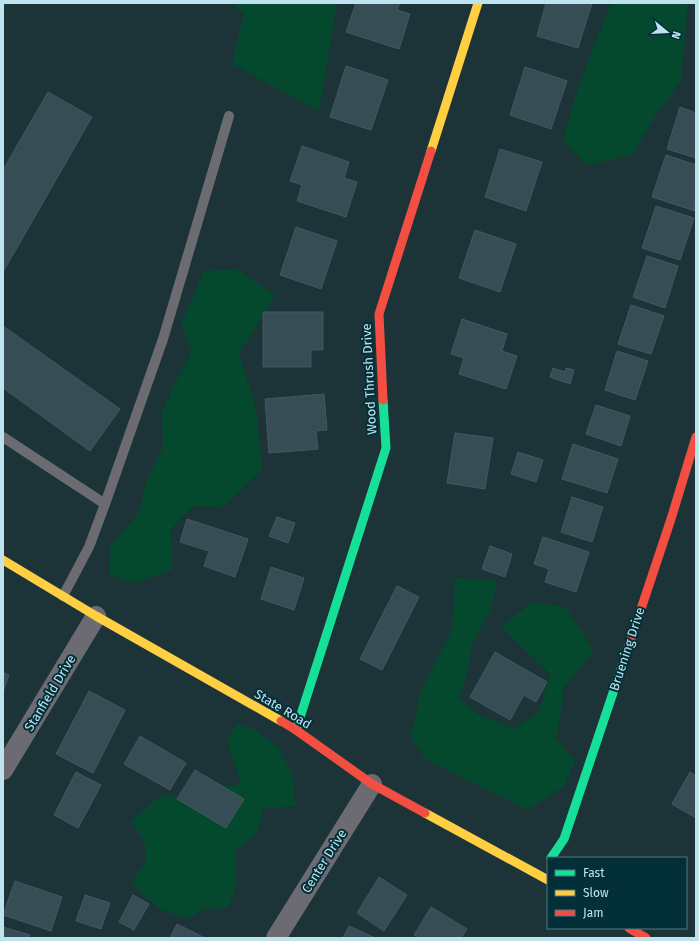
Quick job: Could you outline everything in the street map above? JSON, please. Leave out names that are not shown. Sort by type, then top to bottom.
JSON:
[{"type":"street","name":"Wood Thrush Drive","points":[[296,730],[386,448],[379,314],[478,3]]},
{"type":"street","name":"Bruening Drive","points":[[552,857],[564,839],[671,519],[696,437]]},
{"type":"street","name":"State Road","points":[[3,560],[96,616],[296,730],[372,784],[545,873]]},
{"type":"street","name":"Stanfield Drive","points":[[3,770],[96,616]]},
{"type":"street","name":"Center Drive","points":[[276,938],[372,784]]},
{"type":"street","points":[[631,929],[646,938]]},
{"type":"lane","points":[[63,596],[89,547],[163,339],[229,116]]},
{"type":"lane","points":[[3,437],[105,504]]},
{"type":"green space","points":[[231,3],[337,3],[319,111],[232,64],[244,13]]},
{"type":"green space","points":[[611,3],[688,3],[681,81],[656,115],[632,155],[587,165],[563,139],[578,88]]},
{"type":"green space","points":[[238,269],[275,295],[239,354],[257,413],[262,470],[223,507],[193,506],[171,529],[172,570],[135,583],[109,575],[110,548],[140,511],[146,482],[163,448],[162,413],[175,383],[192,351],[181,325],[204,271]]},
{"type":"green space","points":[[455,578],[497,580],[491,610],[473,642],[467,673],[459,699],[479,715],[514,729],[539,712],[550,674],[501,627],[532,602],[566,607],[594,651],[563,689],[562,708],[556,738],[575,761],[564,786],[528,810],[425,759],[411,738],[420,693],[452,630]]},
{"type":"green space","points":[[237,723],[254,729],[278,748],[292,772],[296,806],[261,809],[260,823],[256,834],[236,849],[236,882],[229,908],[203,909],[189,919],[162,910],[142,895],[133,881],[145,863],[145,843],[131,821],[159,797],[186,795],[203,783],[234,786],[241,782],[227,741]]},
{"type":"building","points":[[356,3],[400,3],[397,10],[410,14],[399,49],[346,32]]},
{"type":"building","points":[[546,3],[592,3],[578,48],[537,36]]},
{"type":"building","points":[[346,66],[388,80],[371,130],[330,117]]},
{"type":"building","points":[[525,67],[567,81],[551,129],[510,115]]},
{"type":"building","points":[[48,92],[92,117],[3,272],[3,170]]},
{"type":"building","points":[[680,107],[696,113],[696,158],[667,149]]},
{"type":"building","points":[[302,146],[349,162],[344,178],[357,182],[346,217],[297,201],[302,185],[290,181]]},
{"type":"building","points":[[500,149],[542,162],[526,211],[485,197]]},
{"type":"building","points":[[666,155],[696,165],[695,211],[652,197]]},
{"type":"building","points":[[656,206],[694,218],[680,260],[642,248]]},
{"type":"building","points":[[296,227],[337,241],[321,289],[280,275]]},
{"type":"building","points":[[475,230],[516,244],[500,292],[459,278]]},
{"type":"building","points":[[647,256],[678,266],[665,308],[633,297]]},
{"type":"building","points":[[631,305],[664,316],[651,354],[618,344]]},
{"type":"building","points":[[263,312],[323,312],[323,350],[311,350],[311,367],[263,367]]},
{"type":"building","points":[[462,319],[507,334],[502,351],[517,356],[506,389],[459,374],[464,358],[451,354]]},
{"type":"building","points":[[3,326],[120,409],[90,451],[3,388]]},
{"type":"building","points":[[617,351],[648,361],[635,400],[605,390]]},
{"type":"building","points":[[553,368],[565,372],[566,368],[574,370],[570,384],[550,377]]},
{"type":"building","points":[[324,394],[327,430],[316,431],[318,449],[269,453],[265,399]]},
{"type":"building","points":[[596,405],[630,416],[621,446],[586,434]]},
{"type":"building","points":[[455,433],[493,438],[485,489],[447,483]]},
{"type":"building","points":[[573,444],[618,459],[607,493],[562,479]]},
{"type":"building","points":[[518,452],[543,460],[536,482],[511,474]]},
{"type":"building","points":[[572,497],[603,507],[592,542],[561,532]]},
{"type":"building","points":[[277,517],[295,523],[288,543],[269,536]]},
{"type":"building","points":[[187,519],[248,539],[235,577],[204,566],[209,551],[180,542]]},
{"type":"building","points":[[543,537],[589,552],[576,592],[545,582],[549,569],[534,564]]},
{"type":"building","points":[[490,546],[512,554],[505,577],[482,569]]},
{"type":"building","points":[[271,567],[304,578],[294,610],[261,599]]},
{"type":"building","points":[[397,586],[419,597],[382,670],[360,659]]},
{"type":"building","points":[[495,652],[547,682],[536,702],[524,695],[510,720],[470,697]]},
{"type":"building","points":[[3,672],[9,675],[3,692]]},
{"type":"building","points":[[89,691],[125,710],[93,773],[56,754]]},
{"type":"building","points":[[140,736],[186,763],[170,790],[124,764]]},
{"type":"building","points":[[195,770],[244,799],[226,828],[177,799]]},
{"type":"building","points":[[76,772],[101,785],[78,828],[54,815]]},
{"type":"building","points":[[690,772],[696,776],[696,818],[672,804]]},
{"type":"building","points":[[379,877],[407,895],[384,931],[357,913]]},
{"type":"building","points":[[15,881],[62,897],[51,931],[3,915]]},
{"type":"building","points":[[85,895],[110,903],[101,929],[76,921]]},
{"type":"building","points":[[133,895],[149,904],[134,930],[119,922]]},
{"type":"building","points":[[431,907],[467,929],[461,938],[419,938],[414,935]]},
{"type":"building","points":[[177,924],[205,938],[170,938]]},
{"type":"building","points":[[349,926],[375,938],[343,938]]},
{"type":"building","points":[[3,927],[30,935],[29,938],[3,938]]},
{"type":"traffic: fast","points":[[296,730],[386,448],[383,400]]},
{"type":"traffic: fast","points":[[552,857],[564,839],[623,663]]},
{"type":"traffic: slow","points":[[431,151],[478,3]]},
{"type":"traffic: slow","points":[[3,560],[96,616],[281,721]]},
{"type":"traffic: slow","points":[[425,813],[547,879]]},
{"type":"traffic: jam","points":[[383,400],[379,314],[431,151]]},
{"type":"traffic: jam","points":[[623,663],[671,519],[696,437]]},
{"type":"traffic: jam","points":[[281,721],[372,784],[425,813]]},
{"type":"traffic: jam","points":[[631,929],[646,938]]}]
